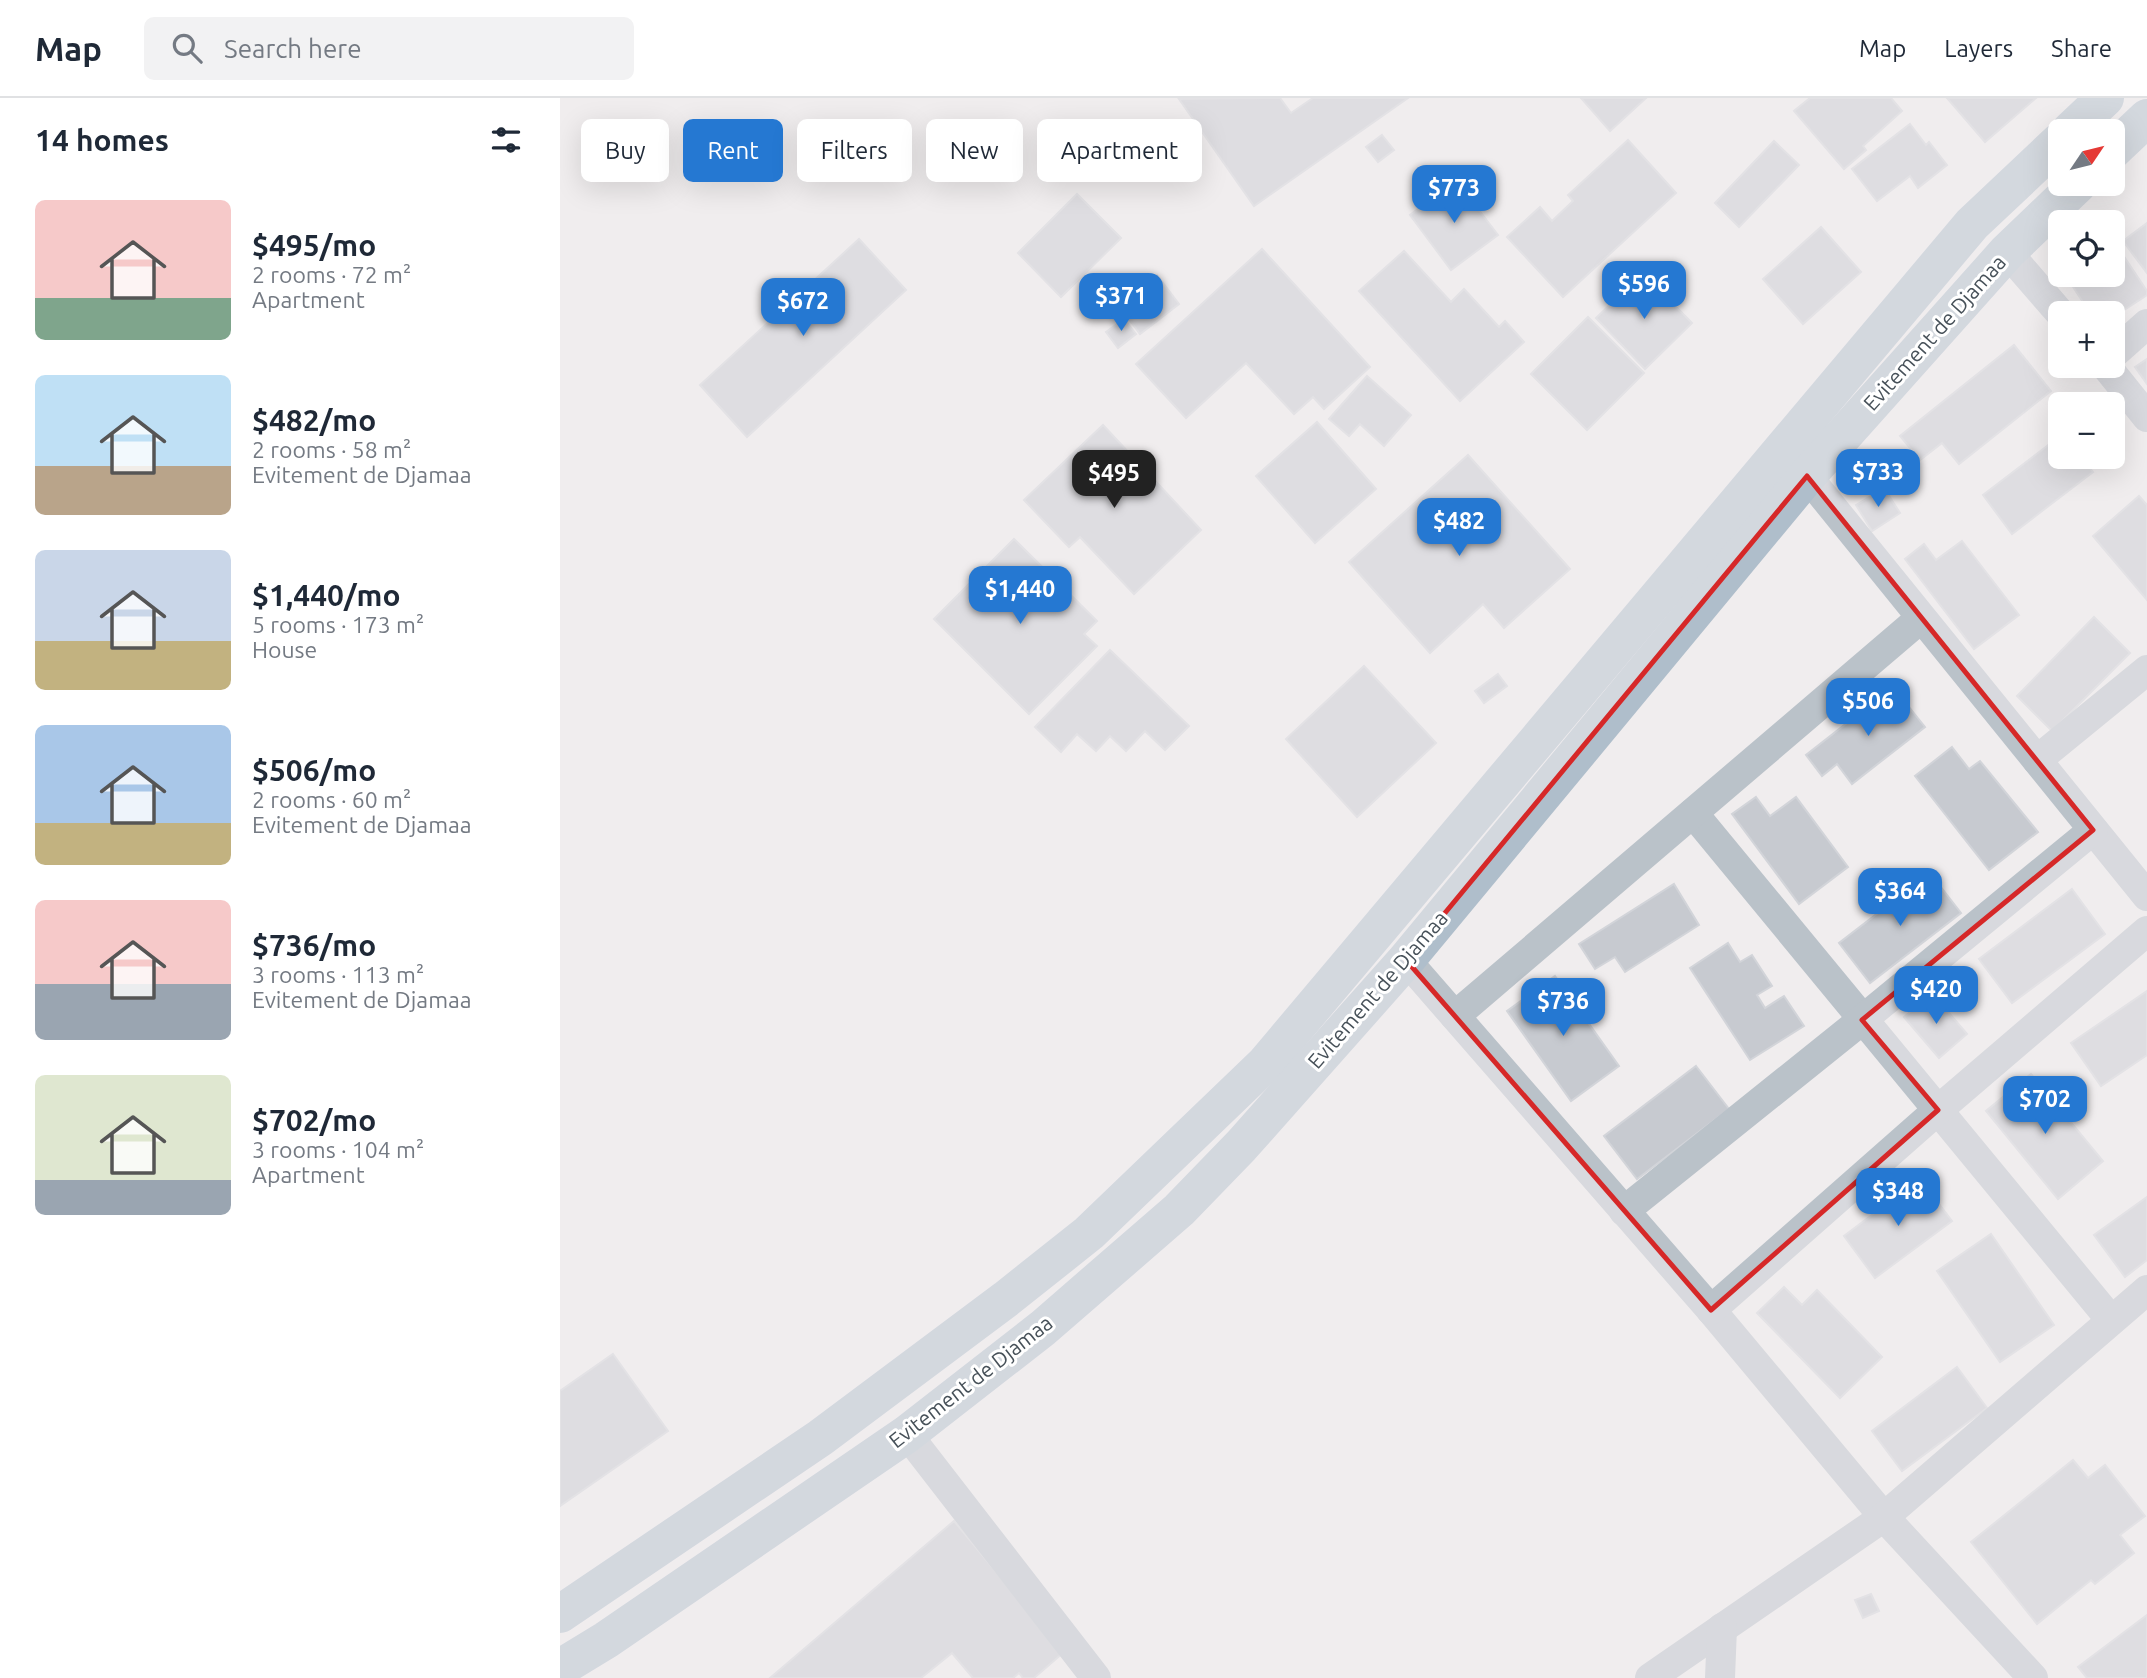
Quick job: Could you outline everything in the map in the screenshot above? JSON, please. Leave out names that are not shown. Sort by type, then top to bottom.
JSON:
[{"type":"main road","points":[[2083,119],[2105,98]]},
{"type":"main road","points":[[2125,139],[2147,118]]},
{"type":"main road","points":[[560,1614],[820,1438],[1006,1299],[1089,1233],[1199,1129],[1265,1064],[1972,224],[2048,152]]},
{"type":"main road","name":"Evitement de Djamaa","points":[[560,1668],[606,1640],[907,1434],[1043,1328],[1180,1210],[1241,1146],[1406,960],[1807,476],[2007,252],[2065,196]]},
{"type":"street","points":[[2007,252],[2050,301]]},
{"type":"street","points":[[2125,343],[2147,324]]},
{"type":"street","points":[[2116,378],[2147,417]]},
{"type":"street","points":[[1807,476],[2147,896]]},
{"type":"street","points":[[1455,1016],[1921,618]]},
{"type":"street","points":[[2037,760],[2147,670]]},
{"type":"street","points":[[1693,813],[2111,1320]]},
{"type":"street","points":[[1624,1211],[2094,830]]},
{"type":"street","points":[[1711,1310],[2147,931]]},
{"type":"street","points":[[1406,960],[1711,1310],[1884,1517],[2033,1678]]},
{"type":"street","points":[[1650,1678],[1884,1517],[2147,1290]]},
{"type":"street","points":[[907,1434],[1096,1678]]},
{"type":"street","points":[[1720,1678],[1722,1628]]},
{"type":"highlighted area","points":[[1807,476],[2093,830],[1862,1020],[1938,1110],[1711,1310],[1406,960]]},
{"type":"building","points":[[1280,98],[1291,113],[1313,98],[1408,98],[1254,206],[1202,132],[1202,119],[1193,119],[1179,99]]},
{"type":"building","points":[[1581,98],[1646,98],[1610,131]]},
{"type":"building","points":[[1810,98],[1891,98],[1902,111],[1863,146],[1866,150],[1844,169],[1794,111]]},
{"type":"building","points":[[1947,98],[2036,98],[1985,142]]},
{"type":"building","points":[[1910,124],[1926,145],[1929,142],[1947,165],[1918,188],[1910,176],[1877,201],[1852,169]]},
{"type":"building","points":[[1382,135],[1394,150],[1378,162],[1366,147]]},
{"type":"building","points":[[1628,140],[1676,193],[1563,297],[1507,237],[1540,207],[1552,221],[1573,201],[1568,195]]},
{"type":"building","points":[[1774,141],[1799,165],[1739,227],[1715,203]]},
{"type":"building","points":[[1456,180],[1498,235],[1451,270],[1410,215]]},
{"type":"building","points":[[1077,194],[1121,238],[1061,297],[1018,253]]},
{"type":"building","points":[[2147,223],[2147,273],[2125,244],[2125,240]]},
{"type":"building","points":[[1821,227],[1861,272],[1803,324],[1763,279]]},
{"type":"building","points":[[859,239],[906,290],[747,437],[700,385]]},
{"type":"building","points":[[1262,249],[1370,367],[1324,409],[1313,397],[1294,414],[1246,363],[1186,418],[1136,364]]},
{"type":"building","points":[[1404,251],[1451,302],[1464,289],[1499,327],[1505,321],[1524,342],[1460,401],[1359,291]]},
{"type":"building","points":[[2125,258],[2147,291],[2147,295],[2125,309],[2125,301],[2082,301],[2073,287],[2125,287]]},
{"type":"building","points":[[1643,273],[1692,323],[1645,369],[1596,318]]},
{"type":"building","points":[[1157,275],[1179,304],[1140,334],[1118,304]]},
{"type":"building","points":[[1588,317],[1644,373],[1587,430],[1531,374]]},
{"type":"building","points":[[1124,319],[1136,334],[1118,348],[1106,332]]},
{"type":"building","points":[[2014,345],[2051,391],[1959,464],[1942,443],[1920,460],[1900,436]]},
{"type":"building","points":[[2147,359],[2147,384],[2135,367]]},
{"type":"building","points":[[1367,376],[1411,415],[1384,446],[1360,424],[1349,436],[1329,419]]},
{"type":"building","points":[[1317,422],[1376,489],[1315,543],[1256,476]]},
{"type":"building","points":[[1103,425],[1201,530],[1134,594],[1080,537],[1069,547],[1024,500]]},
{"type":"building","points":[[2048,445],[2048,469],[2091,469],[2093,472],[2012,534],[1983,495]]},
{"type":"building","points":[[1468,455],[1570,569],[1504,628],[1483,604],[1430,653],[1349,562]]},
{"type":"building","points":[[1884,488],[1900,513],[1872,531],[1856,505]]},
{"type":"building","points":[[2139,496],[2147,505],[2147,600],[2093,536]]},
{"type":"building","points":[[1014,539],[1097,621],[1084,634],[1097,646],[1029,714],[934,619]]},
{"type":"building","points":[[1962,541],[2019,615],[1974,649],[1905,559],[1924,544],[1936,560]]},
{"type":"building","points":[[2094,617],[2130,653],[2052,731],[2017,696]]},
{"type":"building","points":[[1110,650],[1189,726],[1165,750],[1145,731],[1126,751],[1110,736],[1096,751],[1077,734],[1061,752],[1035,727]]},
{"type":"building","points":[[1364,666],[1436,743],[1357,817],[1286,739]]},
{"type":"building","points":[[1498,674],[1507,686],[1484,703],[1475,691]]},
{"type":"building","points":[[1893,687],[1925,727],[1852,784],[1837,764],[1822,776],[1806,755]]},
{"type":"building","points":[[1952,747],[1969,769],[1980,761],[2038,832],[1989,870],[1915,776]]},
{"type":"building","points":[[1756,797],[1770,816],[1796,797],[1848,867],[1799,904],[1732,814]]},
{"type":"building","points":[[1930,873],[1961,913],[1870,983],[1839,943]]},
{"type":"building","points":[[1674,884],[1699,925],[1625,972],[1615,957],[1595,969],[1579,944]]},
{"type":"building","points":[[2072,889],[2105,934],[2012,1003],[1979,959]]},
{"type":"building","points":[[1728,943],[1740,962],[1752,955],[1772,986],[1757,995],[1765,1008],[1784,996],[1804,1026],[1750,1060],[1690,968]]},
{"type":"building","points":[[1555,976],[1619,1066],[1571,1101],[1507,1011]]},
{"type":"building","points":[[2147,991],[2147,1055],[2101,1086],[2071,1043]]},
{"type":"building","points":[[1932,993],[1967,1034],[1939,1058],[1904,1017]]},
{"type":"building","points":[[1696,1066],[1729,1109],[1637,1179],[1604,1136]]},
{"type":"building","points":[[2031,1074],[2103,1161],[2058,1199],[1986,1111]]},
{"type":"building","points":[[1920,1179],[1952,1221],[1875,1278],[1844,1236]]},
{"type":"building","points":[[2147,1197],[2147,1260],[2125,1277],[2094,1235]]},
{"type":"building","points":[[1991,1234],[2054,1325],[2000,1362],[1937,1271]]},
{"type":"building","points":[[1784,1287],[1802,1305],[1817,1290],[1882,1357],[1840,1398],[1757,1313]]},
{"type":"building","points":[[613,1354],[668,1431],[560,1506],[560,1391]]},
{"type":"building","points":[[1957,1367],[1987,1408],[1902,1471],[1872,1431]]},
{"type":"building","points":[[2073,1460],[2088,1478],[2105,1465],[2145,1516],[2120,1535],[2134,1553],[2095,1584],[2091,1580],[2037,1624],[1971,1542]]},
{"type":"building","points":[[954,1521],[1063,1653],[1034,1678],[1023,1678],[1019,1673],[1013,1678],[973,1678],[952,1653],[921,1678],[770,1678]]},
{"type":"building","points":[[1871,1594],[1879,1611],[1863,1618],[1855,1600]]},
{"type":"building","points":[[2147,1615],[2147,1678],[2087,1678],[2078,1667]]}]
